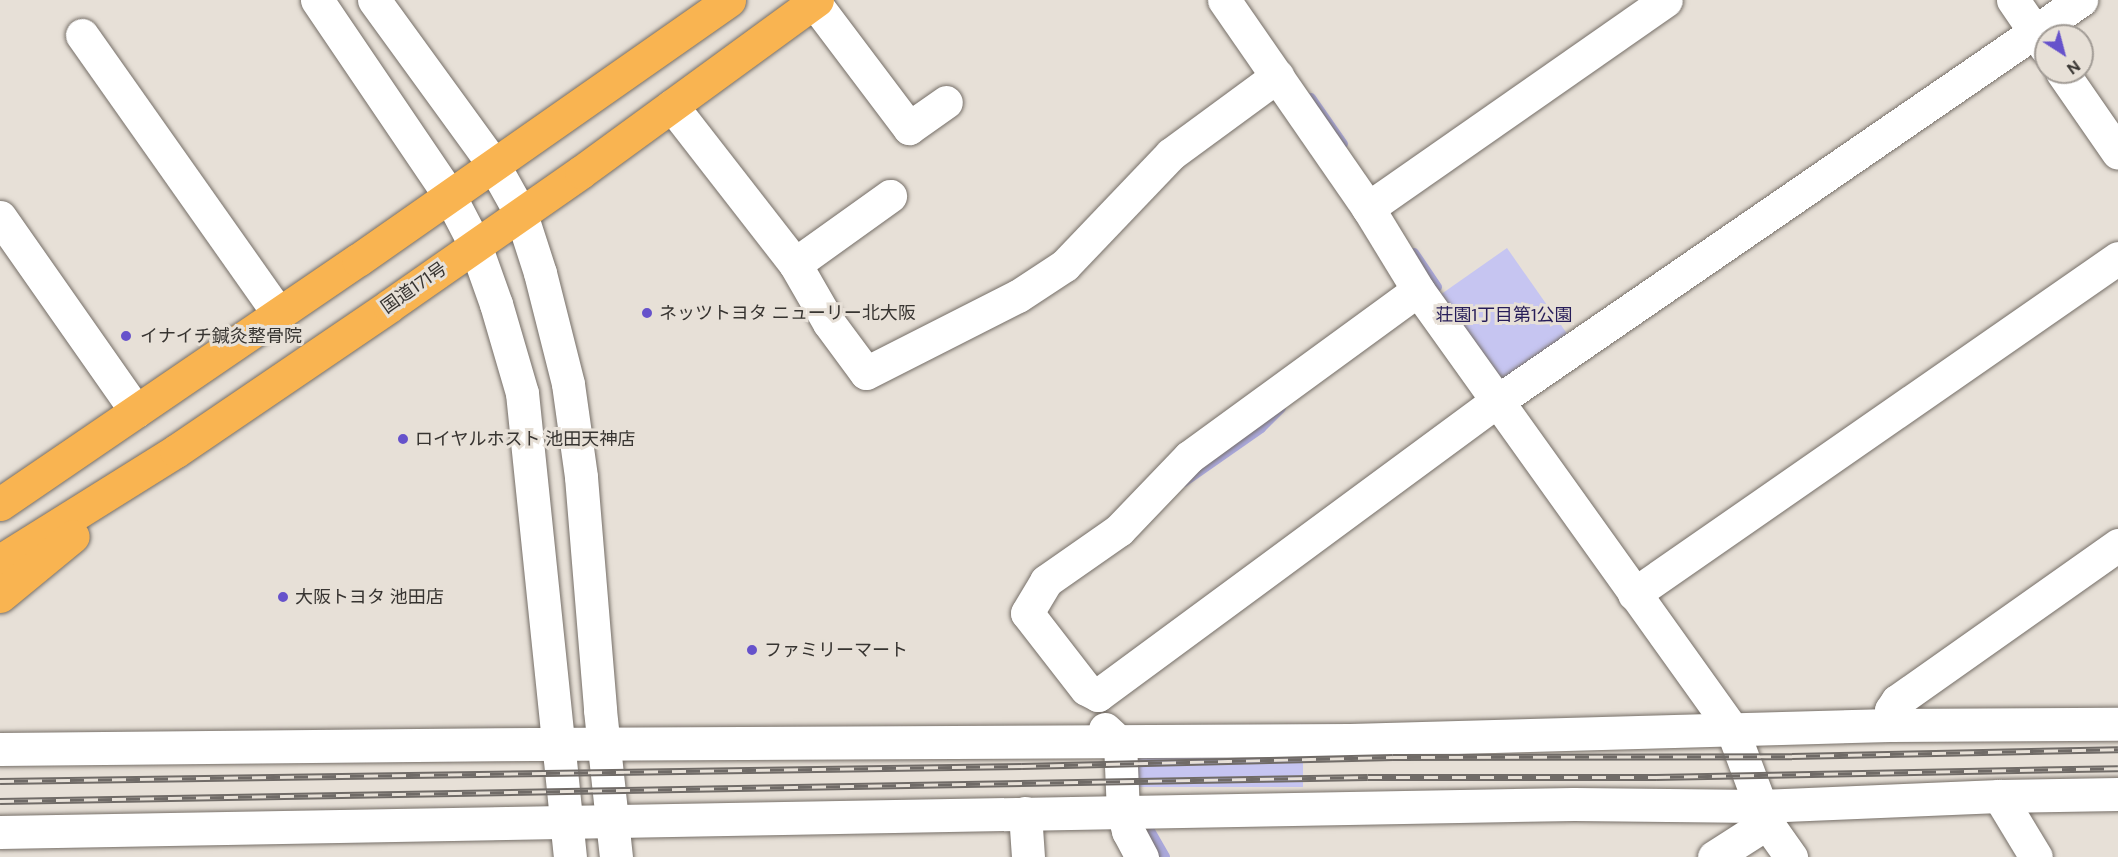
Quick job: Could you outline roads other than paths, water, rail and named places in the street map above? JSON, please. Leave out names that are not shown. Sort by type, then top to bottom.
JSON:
[{"type":"highway","points":[[4,500],[279,314],[729,0]]},
{"type":"highway","name":"国道171号","points":[[0,561],[176,452],[521,214],[815,1]]},
{"type":"highway","points":[[0,596],[176,452]]},
{"type":"street","points":[[317,0],[449,195],[475,245],[496,303],[522,393],[570,857]]},
{"type":"street","points":[[374,0],[493,164],[521,214],[540,273],[568,384],[581,477],[603,744],[616,857]]},
{"type":"street","points":[[1368,208],[1666,0]]},
{"type":"street","points":[[2013,0],[2034,30]]},
{"type":"street","points":[[2057,24],[2081,0]]},
{"type":"street","points":[[815,1],[909,128],[946,102]]},
{"type":"street","points":[[1236,4],[1277,76],[1368,208],[1418,290],[1732,729],[1764,814],[1791,857]]},
{"type":"street","points":[[82,35],[279,314]]},
{"type":"street","points":[[1098,695],[1496,402],[2034,45]]},
{"type":"street","points":[[672,106],[795,264],[829,323],[866,373],[1018,296],[1065,265],[1171,154],[1277,76]]},
{"type":"street","points":[[2070,84],[2118,153]]},
{"type":"street","points":[[795,264],[890,196]]},
{"type":"street","points":[[0,217],[136,411]]},
{"type":"street","points":[[1635,594],[2118,258]]},
{"type":"street","points":[[1098,695],[1086,689],[1028,613],[1046,581],[1119,530],[1189,457],[1418,290]]},
{"type":"street","points":[[1890,726],[1891,710],[1898,701],[2118,545]]},
{"type":"street","points":[[1098,695],[1100,724],[1120,742],[1123,812],[1128,831],[1142,857]]},
{"type":"street","points":[[0,749],[1350,740],[1732,729],[2118,724]]},
{"type":"street","points":[[0,832],[612,823],[1025,813],[1574,804],[1764,814],[1999,796],[2118,794]]},
{"type":"street","points":[[1999,796],[2036,857]]},
{"type":"street","points":[[1025,813],[1028,857]]},
{"type":"street","points":[[1714,857],[1764,814]]},
{"type":"waterway","points":[[1311,98],[1343,144]]},
{"type":"waterway","points":[[1414,253],[1437,287]]},
{"type":"waterway","points":[[1184,482],[1261,428],[1281,408]]},
{"type":"waterway","points":[[1149,829],[1165,857]]},
{"type":"railway","points":[[0,781],[1022,766],[1393,757],[1792,756],[2118,749]]},
{"type":"railway","points":[[0,801],[1368,777],[1656,777],[2118,768]]},
{"type":"place","name":"ネッツトヨタ ニューリー北大阪","points":[[647,313]]},
{"type":"place","name":"イナイチ鍼灸整骨院","points":[[126,336]]},
{"type":"place","name":"ロイヤルホスト 池田天神店","points":[[403,439]]},
{"type":"place","name":"大阪トヨタ 池田店","points":[[283,597]]},
{"type":"place","name":"ファミリーマート","points":[[752,650]]},
{"type":"park label","name":"荘園1丁目第1公園","points":[[1504,315]]}]
